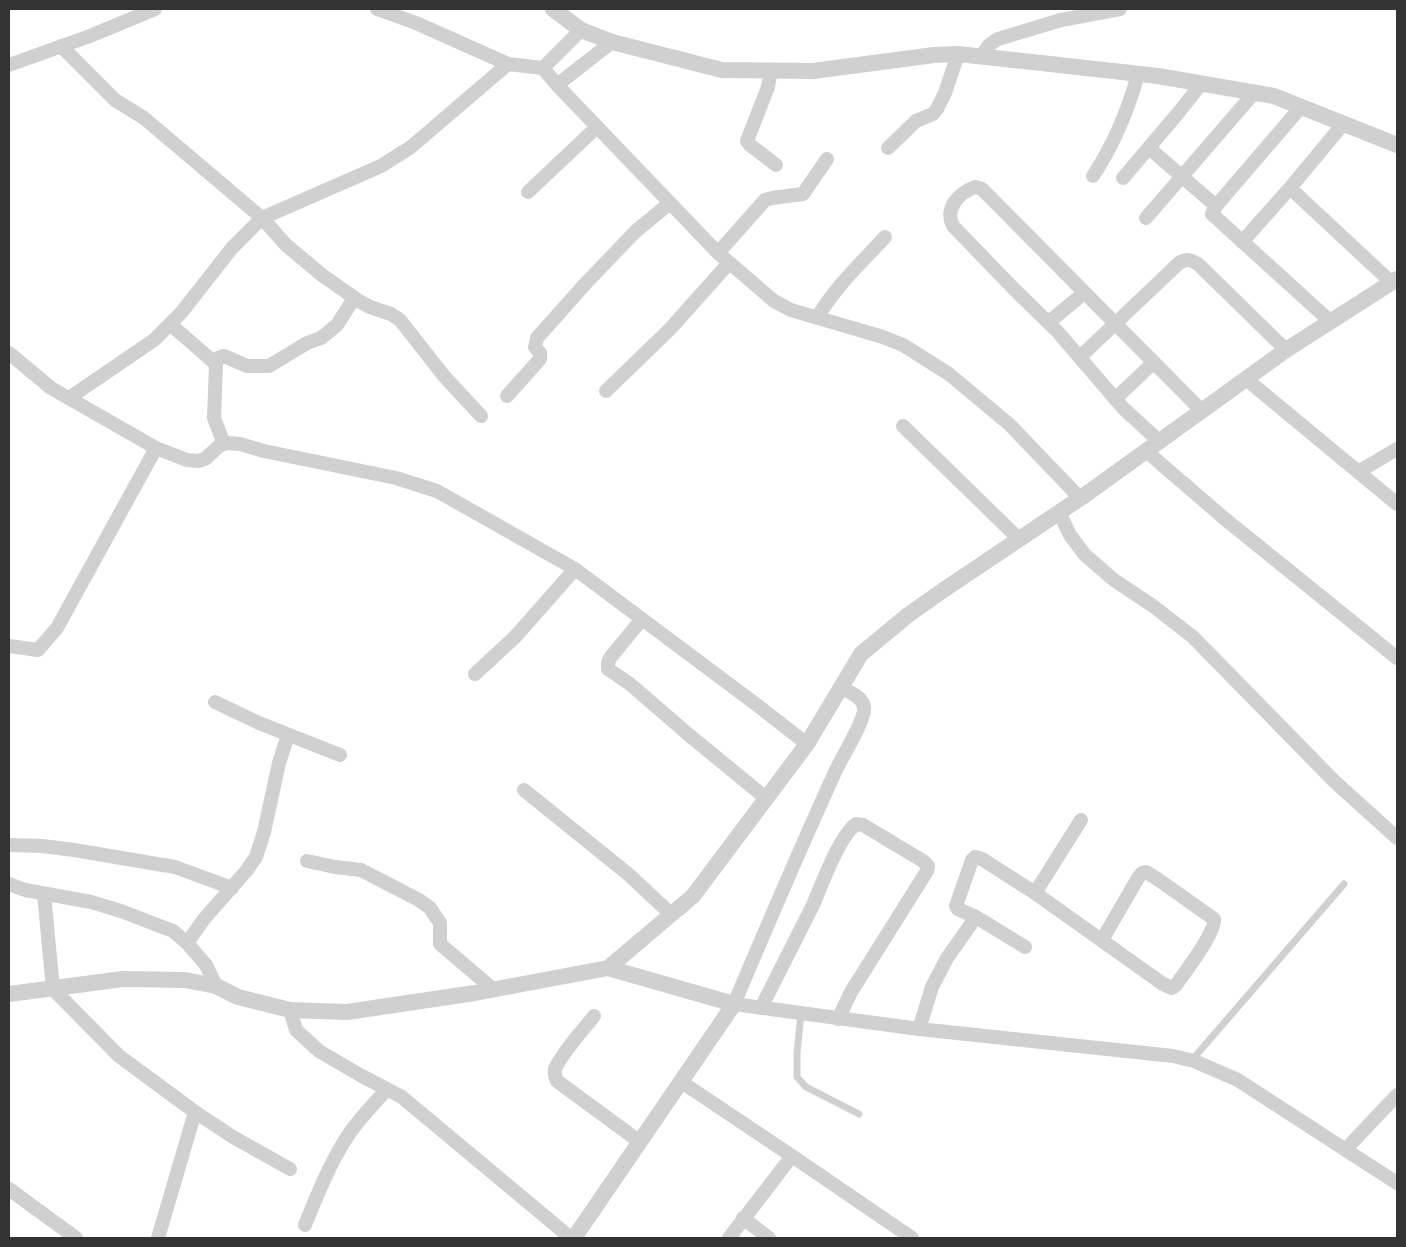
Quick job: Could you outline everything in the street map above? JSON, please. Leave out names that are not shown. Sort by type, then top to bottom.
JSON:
[{"type":"street","points":[[9,65],[90,36],[154,9]]},
{"type":"street","points":[[377,9],[416,23],[508,64],[543,68],[718,253],[774,301],[791,310],[896,342],[949,374],[1010,425],[1080,498]]},
{"type":"street","points":[[553,9],[581,30],[612,42],[722,70],[813,71],[934,55],[958,54],[1138,74],[1274,96],[1397,145]]},
{"type":"street","points":[[981,57],[989,45],[998,39],[1061,20],[1120,9]]},
{"type":"street","points":[[543,68],[581,30]]},
{"type":"street","points":[[558,85],[612,42]]},
{"type":"street","points":[[61,46],[115,100],[144,118],[262,218],[286,245],[322,275],[354,298],[370,307],[391,314],[400,320],[444,376],[481,416]]},
{"type":"street","points":[[888,148],[916,121],[933,114],[937,109],[946,93],[958,54]]},
{"type":"street","points":[[69,398],[154,340],[208,281],[232,248],[262,218],[381,166],[411,147],[508,64]]},
{"type":"street","points":[[771,70],[768,87],[747,141],[776,165]]},
{"type":"street","points":[[1093,176],[1121,126],[1131,101],[1138,74]]},
{"type":"street","points":[[1123,178],[1202,84]]},
{"type":"street","points":[[1146,218],[1254,93]]},
{"type":"street","points":[[1301,107],[1216,206],[1212,214],[1331,322]]},
{"type":"street","points":[[1242,242],[1344,123]]},
{"type":"street","points":[[528,192],[597,127]]},
{"type":"street","points":[[1149,148],[1216,206]]},
{"type":"street","points":[[718,253],[765,200],[803,194],[827,159]]},
{"type":"street","points":[[1202,411],[982,189],[975,187],[967,190],[950,209],[949,218],[953,226],[1049,322],[1153,446],[1225,519],[1397,658]]},
{"type":"street","points":[[608,968],[693,896],[807,744],[851,693],[861,654],[908,615],[1019,539],[1065,524],[1080,498],[1286,350],[1394,281],[1290,188]]},
{"type":"street","points":[[507,396],[540,359],[540,353],[535,348],[537,338],[636,231],[670,202]]},
{"type":"street","points":[[817,318],[824,305],[841,284],[884,237]]},
{"type":"street","points":[[1080,358],[1185,259],[1198,264],[1286,350]]},
{"type":"street","points":[[606,391],[670,329],[729,263]]},
{"type":"street","points":[[1049,322],[1084,293]]},
{"type":"street","points":[[224,444],[214,418],[216,364],[218,358],[224,356],[247,366],[269,366],[308,343],[321,338],[337,325],[354,298]]},
{"type":"street","points":[[170,324],[216,364]]},
{"type":"street","points":[[9,353],[51,388],[156,448],[186,460],[198,461],[205,459],[224,444],[240,444],[396,478],[437,491],[575,569],[807,744]]},
{"type":"street","points":[[1115,399],[1154,363]]},
{"type":"street","points":[[1246,379],[1397,504]]},
{"type":"street","points":[[903,426],[1019,539]]},
{"type":"street","points":[[9,646],[38,650],[57,628],[156,448]]},
{"type":"street","points":[[1358,472],[1397,449]]},
{"type":"street","points":[[1065,524],[1085,554],[1114,580],[1153,606],[1193,637],[1334,781],[1397,838]]},
{"type":"street","points":[[474,674],[514,637],[575,569]]},
{"type":"street","points":[[642,618],[610,658],[608,669],[630,684],[767,799]]},
{"type":"street","points":[[290,1010],[296,1030],[319,1051],[402,1097],[573,1238],[734,1004],[836,770],[864,716],[864,706],[851,693]]},
{"type":"street","points":[[215,702],[288,735],[340,755]]},
{"type":"street","points":[[187,943],[204,919],[232,888],[256,857],[264,832],[279,763],[288,735]]},
{"type":"street","points":[[524,790],[628,874],[671,914]]},
{"type":"street","points":[[1035,893],[1081,820]]},
{"type":"street","points":[[760,1008],[813,904],[826,874],[847,834],[856,824],[863,825],[923,861],[928,866],[927,871],[851,992],[838,1018]]},
{"type":"street","points":[[9,845],[42,846],[74,850],[175,867],[232,888]]},
{"type":"street","points":[[1025,946],[956,906],[972,860],[975,857],[982,859],[1035,893],[1163,984],[1172,988],[1208,938],[1214,926],[1214,919],[1146,872],[1142,873],[1102,940]]},
{"type":"street","points":[[307,861],[361,870],[419,900],[430,908],[440,923],[440,944],[494,990]]},
{"type":"street","points":[[9,884],[44,894],[91,902],[121,911],[173,931],[187,943],[206,965],[216,986]]},
{"type":"street","points":[[44,894],[53,989],[119,1056],[194,1112],[233,1137],[290,1169]]},
{"type":"street","points":[[919,1029],[932,987],[947,958],[976,917]]},
{"type":"street","points":[[9,994],[123,979],[185,980],[216,986],[238,997],[290,1010],[347,1012],[494,990],[608,968],[734,1004],[919,1029],[1164,1055],[1192,1060],[1238,1080],[1397,1183]]},
{"type":"street","points":[[594,1016],[563,1057],[555,1070],[554,1076],[557,1081],[640,1142]]},
{"type":"street","points":[[680,1082],[792,1156],[910,1238]]},
{"type":"street","points":[[306,1226],[316,1197],[340,1149],[352,1131],[387,1090]]},
{"type":"street","points":[[1346,1149],[1397,1095]]},
{"type":"street","points":[[158,1238],[194,1112]]},
{"type":"street","points":[[729,1238],[792,1156]]},
{"type":"street","points":[[9,1189],[76,1238]]},
{"type":"street","points":[[743,1218],[769,1238]]},
{"type":"lane","points":[[1192,1060],[1344,884]]},
{"type":"lane","points":[[801,1014],[796,1077],[806,1087],[859,1114]]}]
